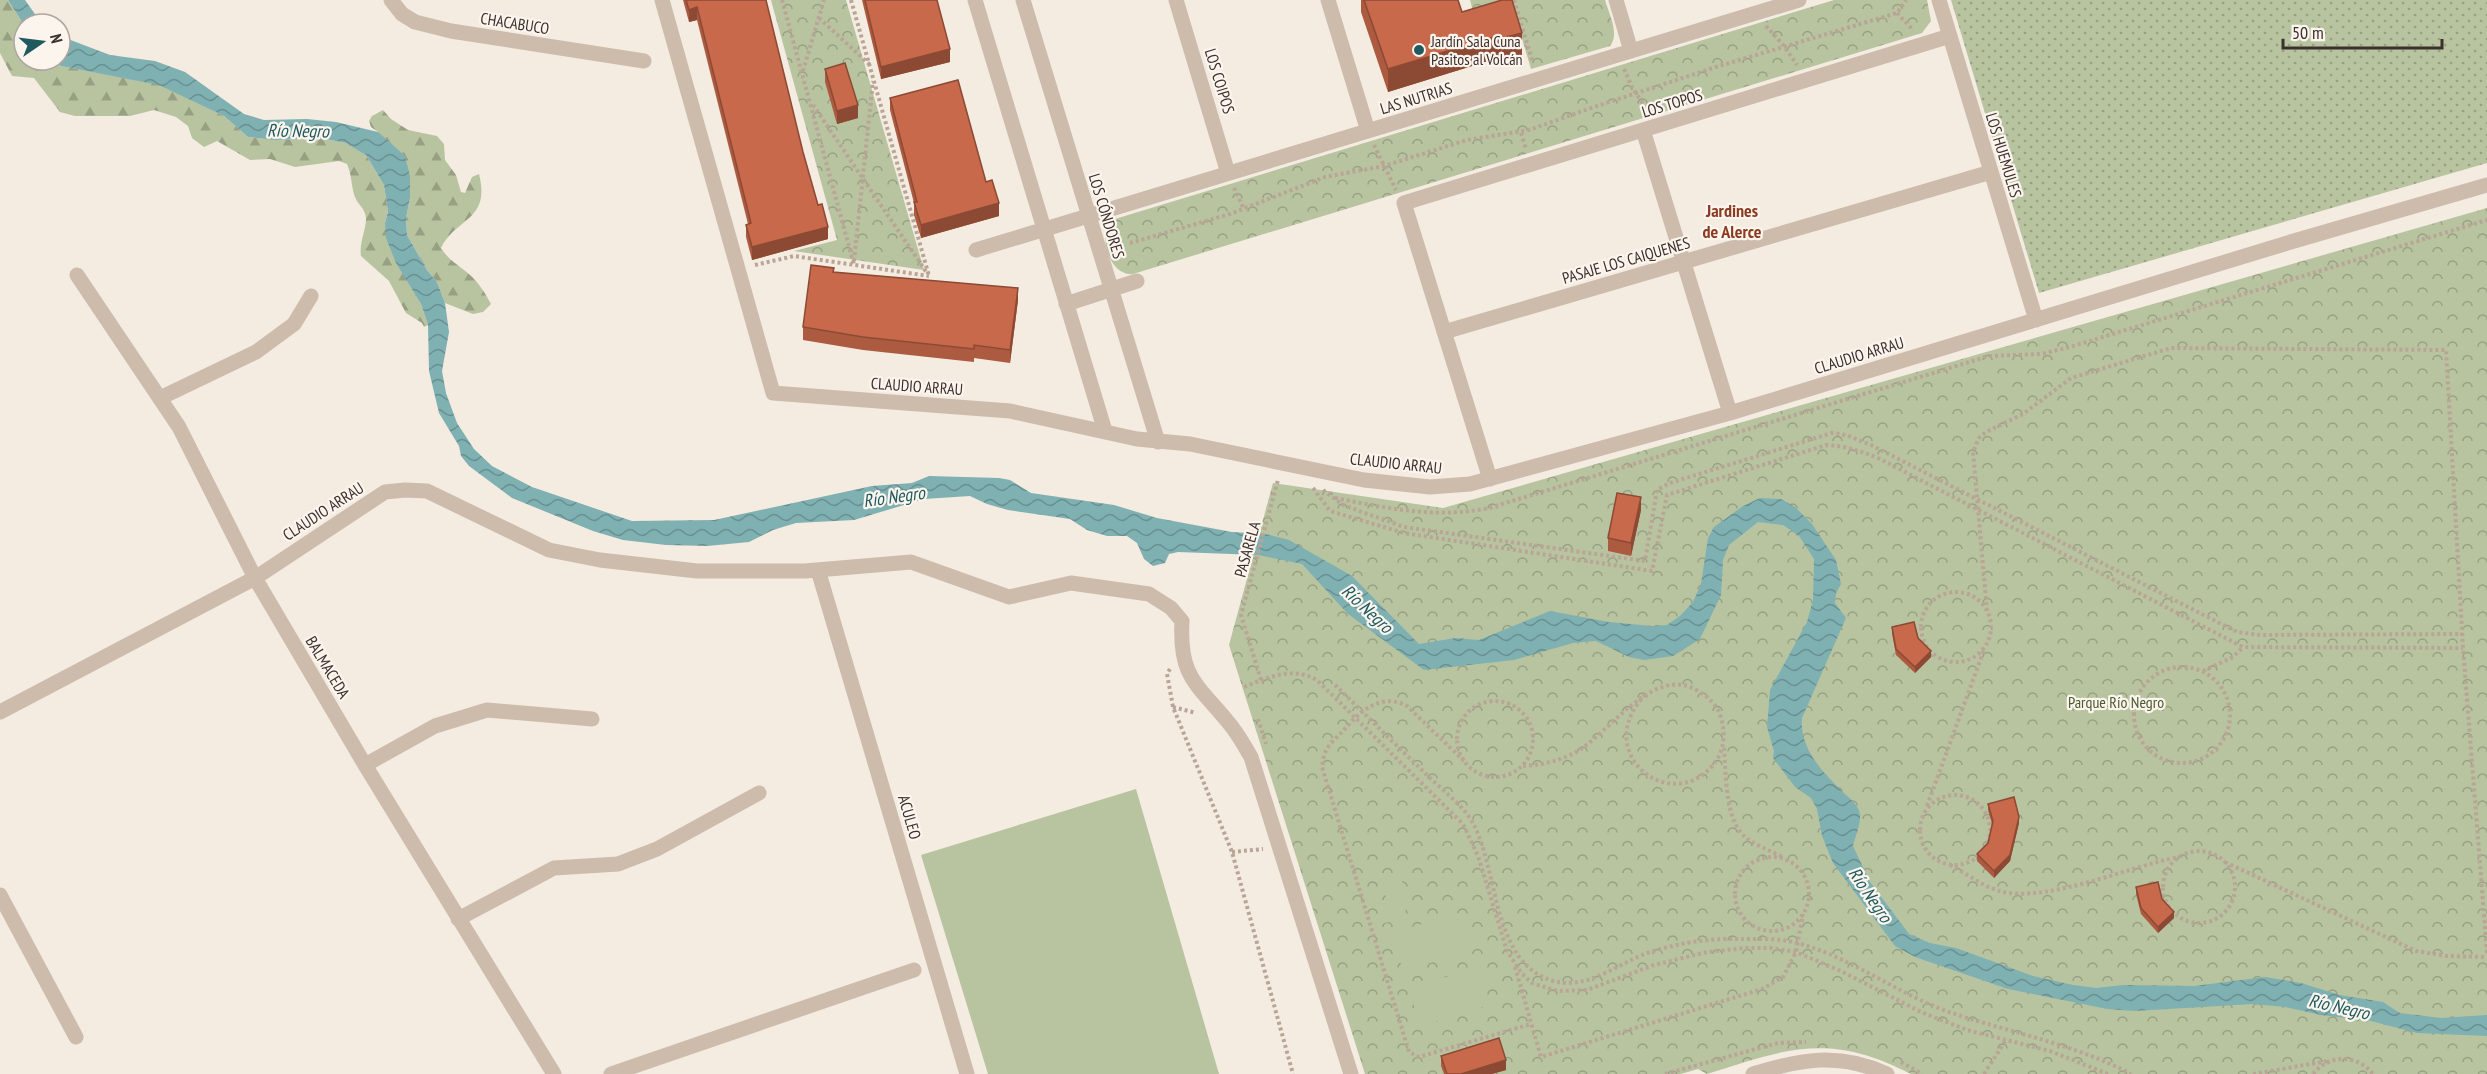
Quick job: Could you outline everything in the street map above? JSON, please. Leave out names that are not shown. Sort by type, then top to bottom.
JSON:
[{"type":"street","name":"CHACABUCO","points":[[391,0],[402,14],[415,22],[451,31],[644,61]]},
{"type":"street","points":[[662,0],[738,269]]},
{"type":"street","points":[[975,0],[1105,431]]},
{"type":"street","name":"LOS CÓNDORES","points":[[1023,0],[1158,442]]},
{"type":"street","name":"LOS COIPOS","points":[[1176,0],[1228,173]]},
{"type":"street","points":[[1328,0],[1368,131]]},
{"type":"street","points":[[1616,0],[1625,53]]},
{"type":"street","name":"LAS NUTRIAS","points":[[976,250],[1754,14],[1770,4],[1798,0]]},
{"type":"street","name":"LOS HUEMULES","points":[[1939,0],[2036,320]]},
{"type":"street","name":"LOS TOPOS","points":[[1404,203],[1950,36]]},
{"type":"street","points":[[1643,130],[1730,413]]},
{"type":"street","name":"PASAJE LOS CAIQUENES","points":[[1444,332],[1991,172]]},
{"type":"street","name":"CLAUDIO ARRAU","points":[[738,269],[773,393],[1010,411],[1158,442],[1190,444],[1281,465],[1364,480],[1430,487],[1470,484],[1730,413],[2487,185]]},
{"type":"street","points":[[1404,203],[1490,479]]},
{"type":"street","name":"BALMACEDA","points":[[77,275],[179,427],[255,578],[365,765],[554,1074]]},
{"type":"street","points":[[1066,304],[1137,281]]},
{"type":"street","points":[[159,398],[256,352],[294,324],[311,296]]},
{"type":"street","name":"CLAUDIO ARRAU","points":[[0,712],[255,578],[385,492],[405,490],[427,491],[549,550],[600,560],[697,571],[818,570],[911,562],[1009,597],[1071,583],[1149,594],[1171,608],[1182,621],[1180,647]]},
{"type":"street","name":"ACULEO","points":[[818,570],[967,1074]]},
{"type":"street","points":[[1180,647],[1188,674],[1204,696],[1229,723],[1251,757],[1351,1074]]},
{"type":"street","points":[[365,765],[435,726],[487,710],[592,719]]},
{"type":"street","points":[[458,919],[554,868],[618,864],[657,849],[759,793]]},
{"type":"street","points":[[0,895],[76,1036]]},
{"type":"street","points":[[611,1074],[914,970]]},
{"type":"street","points":[[1762,1073],[1793,1062],[1821,1059],[1850,1062],[1887,1074]]},
{"type":"path","points":[[782,0],[854,265]]},
{"type":"path","points":[[802,72],[824,0]]},
{"type":"path","points":[[852,0],[929,276]]},
{"type":"path","points":[[1514,0],[1538,79]]},
{"type":"path","points":[[1130,243],[1230,214],[1325,177],[1384,166],[1467,140],[1521,133],[1784,46],[1898,13],[1906,0]]},
{"type":"path","points":[[1754,14],[1784,46],[1807,80]]},
{"type":"path","points":[[819,18],[870,66]]},
{"type":"path","points":[[1625,53],[1635,94],[1659,126]]},
{"type":"path","points":[[854,265],[874,78]]},
{"type":"path","points":[[810,102],[929,276]]},
{"type":"path","points":[[1368,131],[1404,203]]},
{"type":"path","points":[[1331,497],[1431,513],[1463,513],[1489,508],[1989,356],[2041,354],[2070,347],[2487,220]]},
{"type":"path","points":[[738,269],[794,256],[929,276]]},
{"type":"path","points":[[2179,346],[2446,350],[2462,634],[2487,955],[2447,956],[2416,951],[2225,862],[2217,856],[2198,851],[2052,890],[2023,895],[1996,890],[1933,858],[1922,844],[1920,826],[1991,629],[1987,611],[1976,499],[1972,463],[1979,438],[1992,428],[2023,414],[2071,378],[2179,346]]},
{"type":"path","points":[[1298,468],[1343,505],[1404,527],[1645,561],[1657,490],[1670,483],[1832,433],[1846,435],[1871,445],[2237,632],[2260,635],[2462,634]]},
{"type":"path","points":[[1298,468],[1330,511],[1404,533],[1652,571],[1667,495],[1826,446],[1856,449],[1880,459],[2243,647],[2463,648]]},
{"type":"path","name":"PASARELA","points":[[1261,680],[1241,615],[1272,508],[1281,465]]},
{"type":"path","points":[[1985,646],[1972,658],[1963,662],[1944,660],[1936,656],[1924,643],[1920,625],[1926,608],[1932,600],[1948,592],[1967,593],[1975,597],[1987,611]]},
{"type":"path","points":[[1180,647],[1167,674],[1173,707],[1232,852],[1293,1074]]},
{"type":"path","points":[[2203,671],[2216,680],[2225,692],[2230,707],[2230,722],[2225,737],[2211,754],[2190,763],[2175,764],[2160,759],[2148,750],[2139,738],[2134,723],[2134,708],[2138,693],[2147,681],[2166,669],[2189,667],[2203,671],[2233,657],[2243,647]]},
{"type":"path","points":[[1244,687],[1279,674],[1307,674],[1317,680],[1463,824],[1478,856],[1496,918],[1514,964],[1541,1057],[1762,989],[1783,977],[1796,952],[1803,914],[1809,897],[1806,878],[1788,861],[1743,836],[1735,824],[1730,803],[1724,728],[1719,712],[1709,699],[1696,689],[1679,685],[1663,686],[1647,693],[1590,743],[1575,753],[1539,765],[1523,766]]},
{"type":"path","points":[[1335,685],[1474,824],[1510,942],[1522,962],[1538,974],[1556,982],[1586,981],[1648,953],[1697,941],[1784,940],[1853,966],[1942,1010],[2063,1045],[2131,1074]]},
{"type":"path","points":[[1647,693],[1635,705],[1628,720],[1626,736],[1629,753],[1649,777],[1664,783],[1680,784],[1695,780],[1713,766],[1724,745]]},
{"type":"path","points":[[1464,761],[1458,750],[1459,726],[1465,715],[1474,707],[1498,700],[1520,710],[1528,720],[1533,731],[1530,755],[1523,766],[1512,774],[1493,777],[1473,771],[1407,706],[1398,701],[1384,700],[1356,716],[1326,750],[1322,767],[1409,1052],[1419,1057],[1531,1024]]},
{"type":"path","points":[[1926,809],[1940,797],[1959,794],[1976,801],[1987,816],[1990,834],[1983,851],[1968,862],[1950,865]]},
{"type":"path","points":[[1232,852],[1281,847]]},
{"type":"path","points":[[1788,861],[1777,857],[1753,862],[1738,880],[1735,892],[1736,904],[1750,924],[1773,931],[1784,929],[1795,923],[1803,914]]},
{"type":"path","points":[[2179,857],[2166,873],[2164,893],[2173,911],[2190,921],[2200,922],[2220,916],[2232,900],[2234,880],[2225,862]]},
{"type":"path","points":[[1514,964],[1532,983],[1551,990],[1575,992],[1603,985],[1654,965],[1707,952],[1754,948],[1796,952],[1842,971],[1921,1012],[1966,1030],[2050,1052],[2108,1074]]},
{"type":"path","points":[[1480,1039],[1482,1048]]},
{"type":"path","points":[[1984,1074],[2006,1040]]},
{"type":"path","points":[[2253,1074],[2340,1058],[2352,1059],[2363,1064],[2373,1074]]},
{"type":"path","points":[[2313,1074],[2328,1061]]},
{"type":"green space","points":[[0,0],[8,0],[16,12],[12,12],[12,72],[72,72],[72,68],[159,84],[224,116],[248,137],[276,140],[320,138],[346,143],[359,150],[366,155],[384,185],[388,212],[385,223],[428,325],[424,327],[422,323],[406,313],[389,281],[361,256],[366,218],[355,197],[347,164],[339,161],[295,167],[270,159],[250,160],[217,141],[204,147],[192,138],[188,126],[176,117],[154,110],[130,116],[75,116],[60,112],[34,78],[12,76],[0,53]]},
{"type":"green space","points":[[771,0],[846,0],[924,270],[794,251],[837,240]]},
{"type":"green space","points":[[1470,0],[1605,0],[1613,24],[1613,41],[1610,46],[1531,69],[1515,15],[1477,27]]},
{"type":"green space","points":[[1834,0],[1927,0],[1931,21],[1922,33],[1133,274],[1125,273],[1111,261],[1106,233],[1109,225],[1115,219]]},
{"type":"green space","points":[[1951,0],[2487,0],[2487,163],[2039,293]]},
{"type":"green space","points":[[383,110],[391,119],[408,130],[437,136],[444,144],[445,160],[456,175],[461,192],[465,193],[472,177],[479,174],[480,201],[476,210],[447,238],[441,248],[451,260],[473,278],[484,292],[491,304],[483,312],[473,314],[445,303],[437,282],[427,270],[407,235],[406,218],[410,198],[378,132],[371,127],[369,121],[372,116]]},
{"type":"green space","name":"Parque Río Negro","points":[[2487,208],[2487,1074],[1911,1074],[1882,1061],[1856,1053],[1809,1048],[1762,1057],[1707,1074],[1698,1069],[1681,1074],[1365,1074],[1229,645],[1273,483],[1443,508]]},
{"type":"green space","points":[[1136,789],[1219,1074],[988,1074],[921,855]]},
{"type":"green space","points":[[1389,873],[1405,885],[1408,901],[1401,916],[1393,921],[1382,923]]},
{"type":"green space","points":[[1462,912],[1473,950],[1403,971],[1392,933]]},
{"type":"green space","points":[[1479,967],[1490,1005],[1420,1026],[1409,988]]},
{"type":"water","points":[[8,0],[25,0],[34,12],[16,12]]},
{"type":"water","name":"Río Negro","points":[[72,41],[110,55],[155,61],[185,72],[244,114],[264,120],[307,119],[336,122],[378,132],[405,156],[410,176],[410,198],[406,218],[407,235],[427,270],[437,282],[445,303],[449,332],[442,371],[446,393],[457,423],[474,449],[492,466],[532,487],[632,521],[714,520],[872,486],[912,483],[929,476],[999,478],[1010,480],[1031,493],[1114,505],[1157,518],[1232,532],[1266,534],[1289,540],[1352,576],[1419,644],[1455,638],[1479,640],[1550,611],[1609,622],[1667,625],[1680,616],[1693,602],[1701,584],[1708,538],[1714,527],[1743,506],[1760,498],[1781,499],[1795,507],[1812,524],[1836,560],[1841,584],[1836,593],[1835,603],[1846,618],[1802,718],[1804,738],[1819,766],[1857,807],[1860,818],[1853,846],[1870,882],[1909,934],[1930,943],[1956,948],[2033,976],[2073,985],[2096,988],[2123,985],[2194,986],[2265,977],[2301,983],[2340,995],[2383,1002],[2400,1013],[2441,1018],[2487,1015],[2487,1036],[2417,1033],[2371,1021],[2253,1004],[2134,1011],[2107,1009],[2008,989],[1915,957],[1895,946],[1833,863],[1822,836],[1817,809],[1811,798],[1795,787],[1773,758],[1774,751],[1767,727],[1770,690],[1807,622],[1813,600],[1814,559],[1799,536],[1783,525],[1758,522],[1729,545],[1723,560],[1721,595],[1700,639],[1673,656],[1644,660],[1629,657],[1596,641],[1573,643],[1514,660],[1424,670],[1348,614],[1302,564],[1258,555],[1178,552],[1169,554],[1165,563],[1153,566],[1144,559],[1137,543],[1127,536],[1107,536],[1087,530],[1070,519],[1008,510],[970,496],[924,499],[854,520],[796,523],[773,530],[749,542],[707,546],[666,545],[623,540],[593,531],[512,498],[469,466],[461,456],[459,446],[439,413],[429,371],[428,325],[421,304],[396,263],[386,238],[385,223],[388,212],[384,185],[366,155],[346,143],[320,138],[276,140],[248,137],[224,116],[159,85],[72,68]]},
{"type":"building","points":[[686,0],[766,0],[803,152],[818,205],[822,204],[828,227],[752,247],[746,225],[751,223],[697,7],[689,10]]},
{"type":"building","points":[[865,0],[937,0],[950,49],[881,67]]},
{"type":"building","points":[[1364,0],[1458,0],[1462,12],[1502,0],[1512,0],[1522,33],[1502,38],[1501,35],[1388,69]]},
{"type":"building","points":[[845,63],[858,105],[837,111],[825,69]]},
{"type":"building","points":[[958,80],[986,182],[992,180],[999,203],[921,225],[890,98]]},
{"type":"building","points":[[811,265],[834,268],[833,272],[1018,288],[1010,350],[974,345],[974,349],[863,337],[803,327]]},
{"type":"building","points":[[1617,493],[1641,497],[1631,543],[1608,538]]},
{"type":"building","points":[[1914,622],[1918,638],[1931,651],[1915,667],[1896,649],[1892,627]]},
{"type":"building","points":[[2014,797],[2019,817],[2010,855],[1994,871],[1977,854],[1988,843],[1993,821],[1988,804]]},
{"type":"building","points":[[2158,882],[2162,899],[2174,912],[2158,927],[2141,908],[2136,887]]},
{"type":"building","points":[[1499,1038],[1506,1060],[1461,1074],[1447,1074],[1441,1056]]},
{"type":"place","name":"Jardín Sala Cuna Pasitos al Volcán","points":[[1419,50]]},
{"type":"district","name":"Jardines de Alerce","points":[[1732,221]]}]
